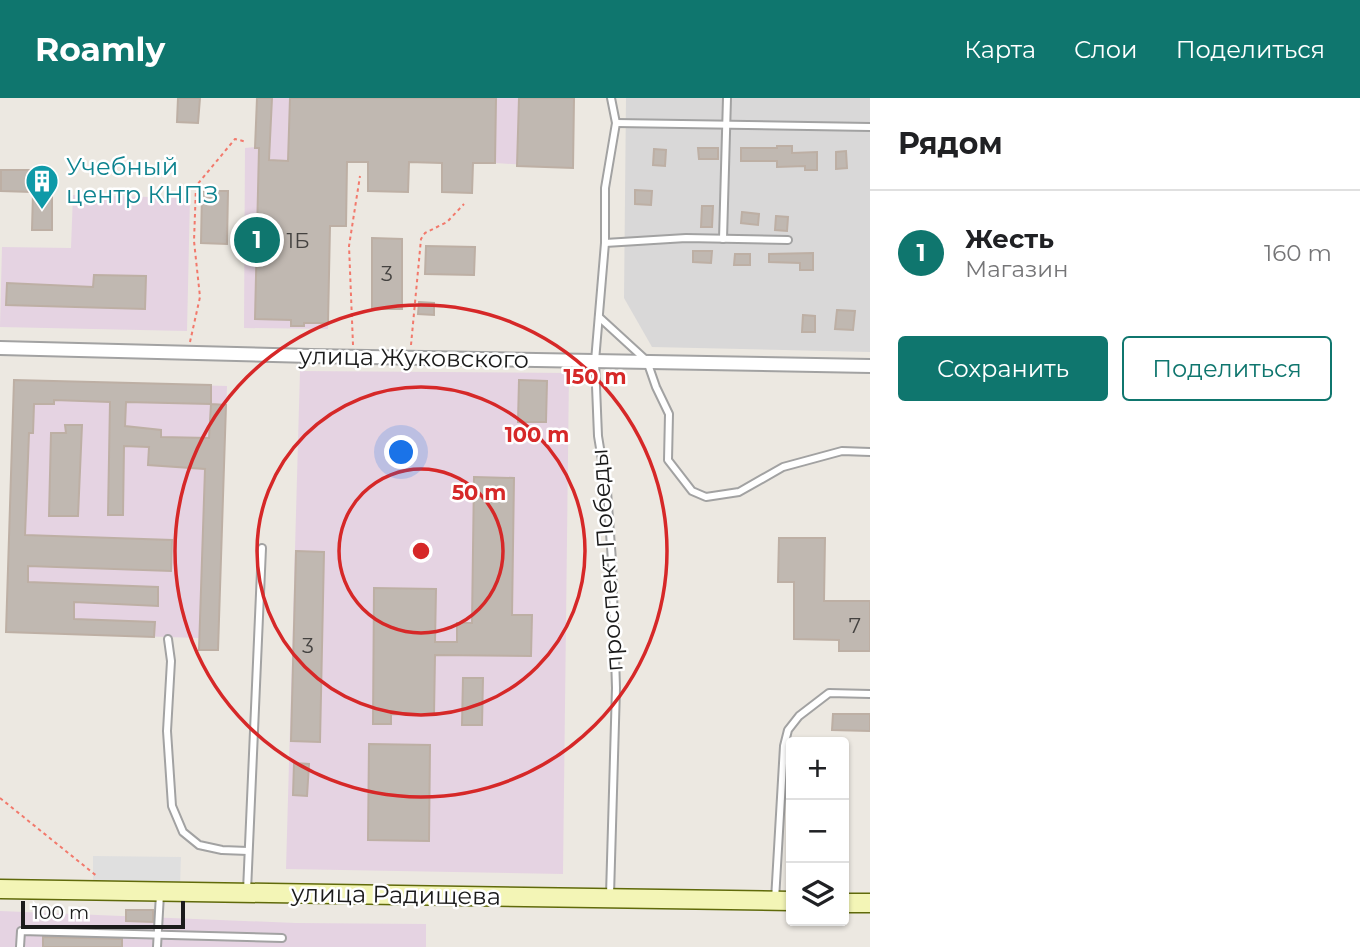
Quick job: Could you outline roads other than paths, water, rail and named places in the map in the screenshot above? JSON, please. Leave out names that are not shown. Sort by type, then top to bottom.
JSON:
[{"type":"street","name":"улица Жуковского","points":[[0,348],[870,366]]},
{"type":"street","name":"улица Радищева","points":[[0,890],[783,901]]},
{"type":"street","points":[[849,903],[870,904]]},
{"type":"lane","name":"проспект Победы","points":[[610,898],[616,688],[612,561],[607,491],[598,436],[595,361],[605,243],[605,188],[616,123],[611,98]]},
{"type":"lane","points":[[723,239],[727,98]]},
{"type":"lane","points":[[616,123],[870,127]]},
{"type":"lane","points":[[605,243],[788,240]]},
{"type":"lane","points":[[599,317],[647,361],[668,414],[668,460],[692,491],[706,497],[739,492],[783,467],[842,451],[870,452]]},
{"type":"lane","points":[[247,893],[262,548]]},
{"type":"lane","points":[[168,639],[171,661],[167,730],[172,806],[183,832],[200,845],[222,850],[248,851]]},
{"type":"lane","points":[[783,901],[783,746],[788,730],[799,716],[829,693],[870,694]]},
{"type":"lane","points":[[157,947],[160,892]]},
{"type":"lane","points":[[20,947],[21,931],[282,938]]},
{"type":"place","name":"Учебный центр КНПЗ","points":[[42,211]]},
{"type":"place","name":"Жесть","points":[[257,240]]}]
